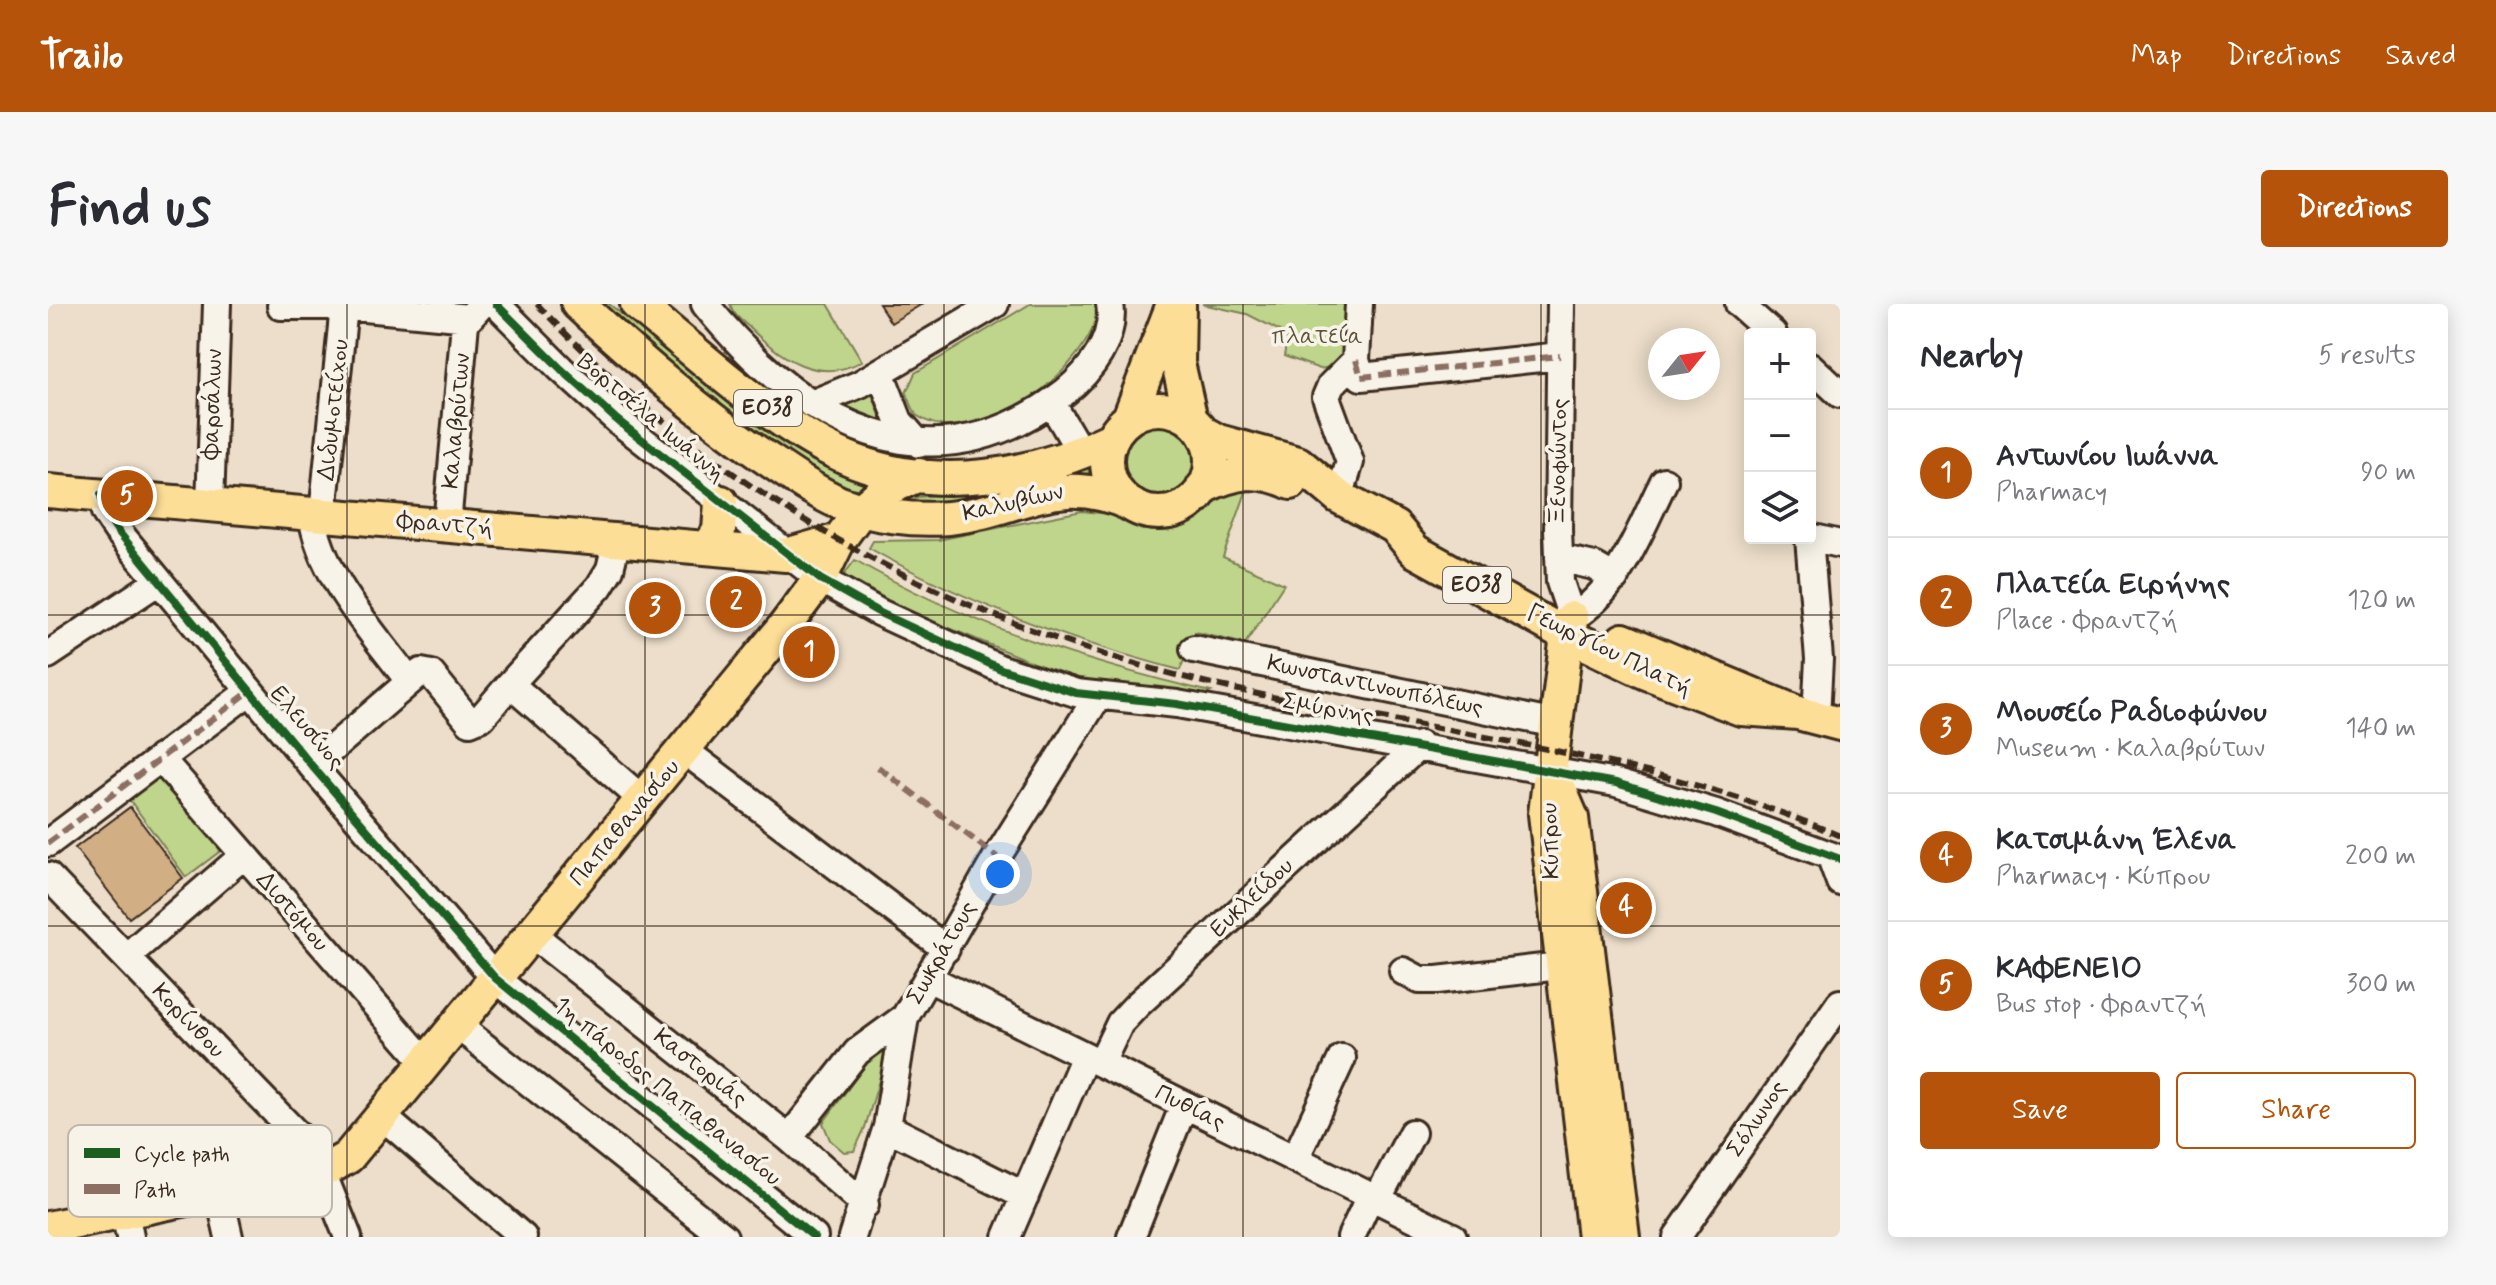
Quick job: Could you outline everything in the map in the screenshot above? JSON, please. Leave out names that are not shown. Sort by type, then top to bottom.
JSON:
[{"type":"main road","name":"Καλυβίων","points":[[578,304],[655,375],[737,438],[829,497],[861,510],[909,518],[947,518],[999,509],[1062,490],[1079,489],[1111,495],[1132,505]]},
{"type":"main road","name":"Καλυβίων","points":[[637,304],[812,439],[856,461],[919,460],[988,476],[1081,453],[1120,428]]},
{"type":"main road","points":[[1132,505],[1118,492],[1109,476],[1107,457],[1173,304]]},
{"type":"main road","points":[[1179,304],[1178,363],[1210,460],[1203,487]]},
{"type":"main road","name":"ΕΟ38","points":[[1120,428],[1156,409],[1175,411],[1197,426]]},
{"type":"main road","name":"Γεωργίου Πλατή","points":[[1197,426],[1218,441],[1298,463],[1339,497],[1395,527],[1412,530],[1434,541],[1569,626],[1818,718]]},
{"type":"main road","name":"Παπαθανασίου","points":[[332,1165],[351,1154],[685,751],[820,579],[839,540],[861,510],[919,460]]},
{"type":"main road","name":"Γεωργίου Πλατή","points":[[1203,487],[1235,473],[1256,472],[1277,476],[1322,495],[1339,497]]},
{"type":"main road","name":"ΕΟ38","points":[[1132,505],[1147,511],[1171,511],[1193,500],[1203,487]]},
{"type":"main road","name":"Φραντζή","points":[[48,491],[786,555],[839,540]]},
{"type":"main road","points":[[708,548],[719,531],[721,502]]},
{"type":"main road","points":[[1552,771],[1569,626]]},
{"type":"main road","name":"Κύπρου","points":[[1552,771],[1545,814],[1560,966],[1594,1237]]},
{"type":"main road","name":"Κύπρου","points":[[1552,771],[1572,818],[1623,1237]]},
{"type":"main road","points":[[48,1228],[128,1225],[151,1217]]},
{"type":"street","name":"Φαρσάλων","points":[[210,505],[217,304]]},
{"type":"street","name":"Βορτσέλα Ιωάννη","points":[[496,304],[601,405],[820,579]]},
{"type":"street","points":[[705,304],[746,350],[811,404],[919,460],[985,436],[1051,402],[1078,380],[1097,357],[1109,329],[1110,304]]},
{"type":"street","points":[[811,404],[880,372],[995,304]]},
{"type":"street","points":[[1359,304],[1356,360],[1361,377],[1560,356]]},
{"type":"street","name":"Ξενοφώντος","points":[[1561,304],[1559,558],[1560,582],[1569,626]]},
{"type":"street","points":[[1739,304],[1766,328]]},
{"type":"street","name":"Καλαβρύτων","points":[[281,306],[476,311]]},
{"type":"street","name":"Διδυμοτείχου","points":[[344,306],[314,531],[332,570],[409,681]]},
{"type":"street","name":"Καλαβρύτων","points":[[447,525],[465,323],[476,311]]},
{"type":"street","points":[[1339,497],[1350,462],[1326,397],[1331,385],[1356,360]]},
{"type":"street","points":[[880,372],[899,421],[919,460]]},
{"type":"street","points":[[1816,376],[1840,394]]},
{"type":"street","points":[[1051,402],[1081,453]]},
{"type":"street","points":[[1569,626],[1615,578],[1664,481]]},
{"type":"street","name":"Ελευσίνος","points":[[101,495],[112,522],[159,581],[312,766],[495,978]]},
{"type":"street","points":[[1816,539],[1840,544]]},
{"type":"street","points":[[312,766],[409,681],[429,672],[470,722],[479,720],[599,587],[610,569],[617,540]]},
{"type":"street","points":[[1809,544],[1819,659],[1818,718]]},
{"type":"street","points":[[1559,558],[1594,566],[1615,578]]},
{"type":"street","name":"Σμύρνης","points":[[820,579],[880,613],[1001,669],[1056,689],[1177,704],[1420,745],[1616,783],[1680,801],[1835,857]]},
{"type":"street","points":[[48,655],[159,581]]},
{"type":"street","name":"Κωνσταντινουπόλεως","points":[[1194,649],[1556,724]]},
{"type":"street","points":[[510,684],[644,801]]},
{"type":"street","points":[[48,843],[250,691]]},
{"type":"street","name":"Σωκράτους","points":[[852,1237],[865,1205],[887,1127],[905,1017],[997,857],[1098,696]]},
{"type":"street","name":"Ευκλείδου","points":[[1007,1237],[1093,1060],[1120,1023],[1420,745]]},
{"type":"street","points":[[685,751],[946,949]]},
{"type":"street","name":"Διστόμου","points":[[160,758],[426,1063]]},
{"type":"street","points":[[126,957],[243,856]]},
{"type":"street","points":[[1835,857],[1840,882]]},
{"type":"street","name":"Κορίνθου","points":[[48,877],[290,1125]]},
{"type":"street","name":"Καστοριάς","points":[[533,935],[789,1138],[865,1205]]},
{"type":"street","points":[[1403,971],[1420,980],[1437,980],[1560,966]]},
{"type":"street","name":"1η πάροδος Παπαθανασίου","points":[[495,978],[814,1237]]},
{"type":"street","name":"Πυθίας","points":[[928,978],[1453,1237]]},
{"type":"street","name":"Σόλωνος","points":[[1677,1237],[1840,1003]]},
{"type":"street","points":[[789,1138],[857,1052],[905,1017]]},
{"type":"street","points":[[457,1025],[724,1237]]},
{"type":"street","points":[[1295,1159],[1342,1058]]},
{"type":"street","points":[[1131,1237],[1184,1105]]},
{"type":"street","points":[[382,1116],[523,1237]]},
{"type":"street","points":[[887,1127],[1025,1196]]},
{"type":"street","points":[[1351,1237],[1412,1133]]},
{"type":"street","name":"Κορίνθου","points":[[332,1192],[348,1237]]},
{"type":"street","points":[[224,1217],[229,1237]]},
{"type":"green space","points":[[600,304],[609,304],[728,399],[876,478],[859,489],[839,488],[719,411]]},
{"type":"green space","points":[[730,304],[828,304],[862,361],[831,370],[801,365],[762,339],[738,318]]},
{"type":"green space","points":[[1030,304],[1100,304],[1092,329],[1076,355],[1054,379],[1028,400],[999,416],[969,425],[941,425],[916,415],[906,393],[915,373]]},
{"type":"green space","name":"πλατεία","points":[[1202,304],[1348,304],[1343,364],[1320,369],[1284,356],[1288,335],[1247,314]]},
{"type":"green space","points":[[872,394],[882,421],[840,404]]},
{"type":"green space","points":[[1158,424],[1179,430],[1189,440],[1195,461],[1189,482],[1179,492],[1158,498],[1137,492],[1127,482],[1121,461],[1127,440],[1137,430]]},
{"type":"green space","points":[[1088,458],[1089,480],[1026,480],[972,499],[926,506],[884,500],[972,492]]},
{"type":"green space","points":[[1239,487],[1246,492],[1223,557],[1284,584],[1245,644],[1195,632],[1180,670],[1100,647],[1021,619],[943,586],[869,548],[873,541],[938,540],[1082,511],[1108,514],[1142,530],[1157,530],[1182,522]]},
{"type":"green space","points":[[855,560],[940,604],[1028,639],[1118,668],[1211,692],[1202,696],[1094,685],[1068,677],[874,597],[843,576]]},
{"type":"green space","points":[[165,772],[227,846],[186,877],[129,799]]},
{"type":"green space","points":[[885,1046],[888,1050],[865,1128],[854,1151],[844,1152],[830,1140],[823,1123],[872,1056]]},
{"type":"building","points":[[879,304],[922,304],[891,323]]},
{"type":"building","points":[[130,807],[183,878],[129,918],[75,848]]},
{"type":"railway","points":[[537,304],[612,378],[692,444],[776,503],[865,554],[957,599],[1052,637],[1151,668],[1253,693],[1624,766],[1769,809],[1840,836]]},
{"type":"marked path","points":[[1356,360],[1361,377],[1560,356]]},
{"type":"marked path","points":[[48,843],[250,691]]},
{"type":"marked path","points":[[878,767],[997,857]]},
{"type":"cycle path","points":[[496,304],[617,420],[820,579],[880,613],[1001,669],[1076,693],[1177,704],[1616,783],[1716,813],[1840,859]]},
{"type":"cycle path","points":[[101,495],[105,512],[117,530],[312,766],[495,978],[814,1237]]},
{"type":"place","name":"ΚΑΦΕΝΕΙΟ","points":[[127,496]]},
{"type":"place","name":"Πλατεία Ειρήνης","points":[[736,602]]},
{"type":"place","name":"Μουσείο Ραδιοφώνου","points":[[655,608]]},
{"type":"place","name":"Αντωνίου Ιωάννα","points":[[809,652]]},
{"type":"place","name":"Κατσιμάνη Έλενα","points":[[1626,908]]}]
